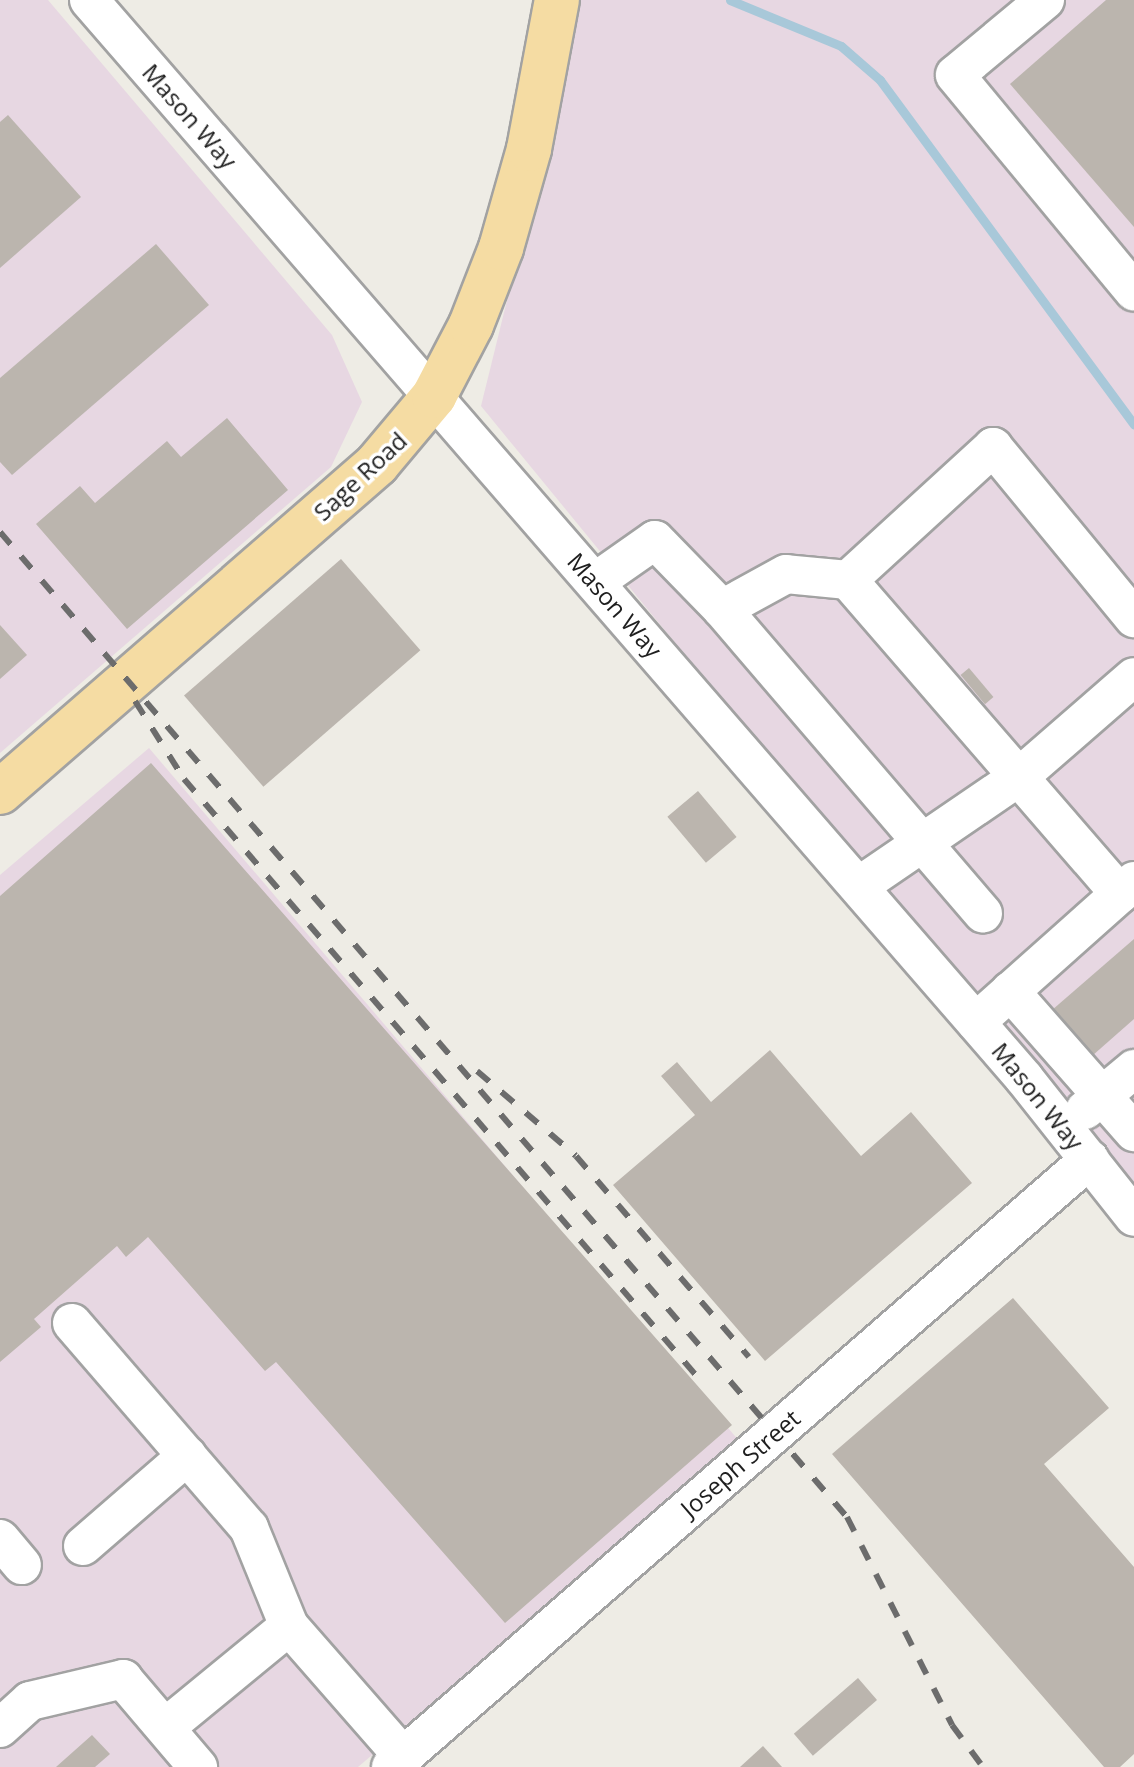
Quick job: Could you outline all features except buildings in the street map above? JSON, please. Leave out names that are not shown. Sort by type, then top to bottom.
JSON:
[{"type":"main road","name":"Sage Road","points":[[0,792],[377,464],[434,396],[471,325],[501,248],[529,149],[557,0]]},
{"type":"street","name":"Mason Way","points":[[89,0],[976,1022],[1134,1217]]},
{"type":"street","points":[[1045,0],[1002,16],[955,75],[1134,291]]},
{"type":"street","points":[[848,580],[993,447],[1134,618]]},
{"type":"street","points":[[595,582],[655,540],[722,609],[983,914]]},
{"type":"street","points":[[722,609],[786,574],[848,580],[1019,777],[1127,888],[976,1022]]},
{"type":"street","points":[[859,886],[1019,777],[1134,677]]},
{"type":"street","points":[[1010,991],[1134,1132]]},
{"type":"street","points":[[1064,1127],[1134,1069]]},
{"type":"street","name":"Joseph Street","points":[[397,1762],[1090,1159]]},
{"type":"street","points":[[72,1323],[249,1528],[289,1626],[397,1762]]},
{"type":"street","points":[[83,1546],[187,1456]]},
{"type":"street","points":[[166,1727],[289,1626]]},
{"type":"street","points":[[0,1728],[30,1701],[123,1679],[198,1767]]},
{"type":"shaded area","points":[[0,0],[48,0],[332,335],[362,402],[331,467],[0,753]]},
{"type":"shaded area","points":[[581,0],[1134,0],[1134,1203],[481,406]]},
{"type":"shaded area","points":[[149,748],[740,1442],[358,1767],[0,1767],[0,875]]},
{"type":"waterway","points":[[730,0],[841,46],[880,80],[1134,424]]},
{"type":"railway","points":[[0,532],[847,1517],[952,1725],[983,1767]]},
{"type":"railway","points":[[135,701],[184,779],[700,1380]]},
{"type":"railway","points":[[477,1071],[576,1156],[749,1357]]}]
